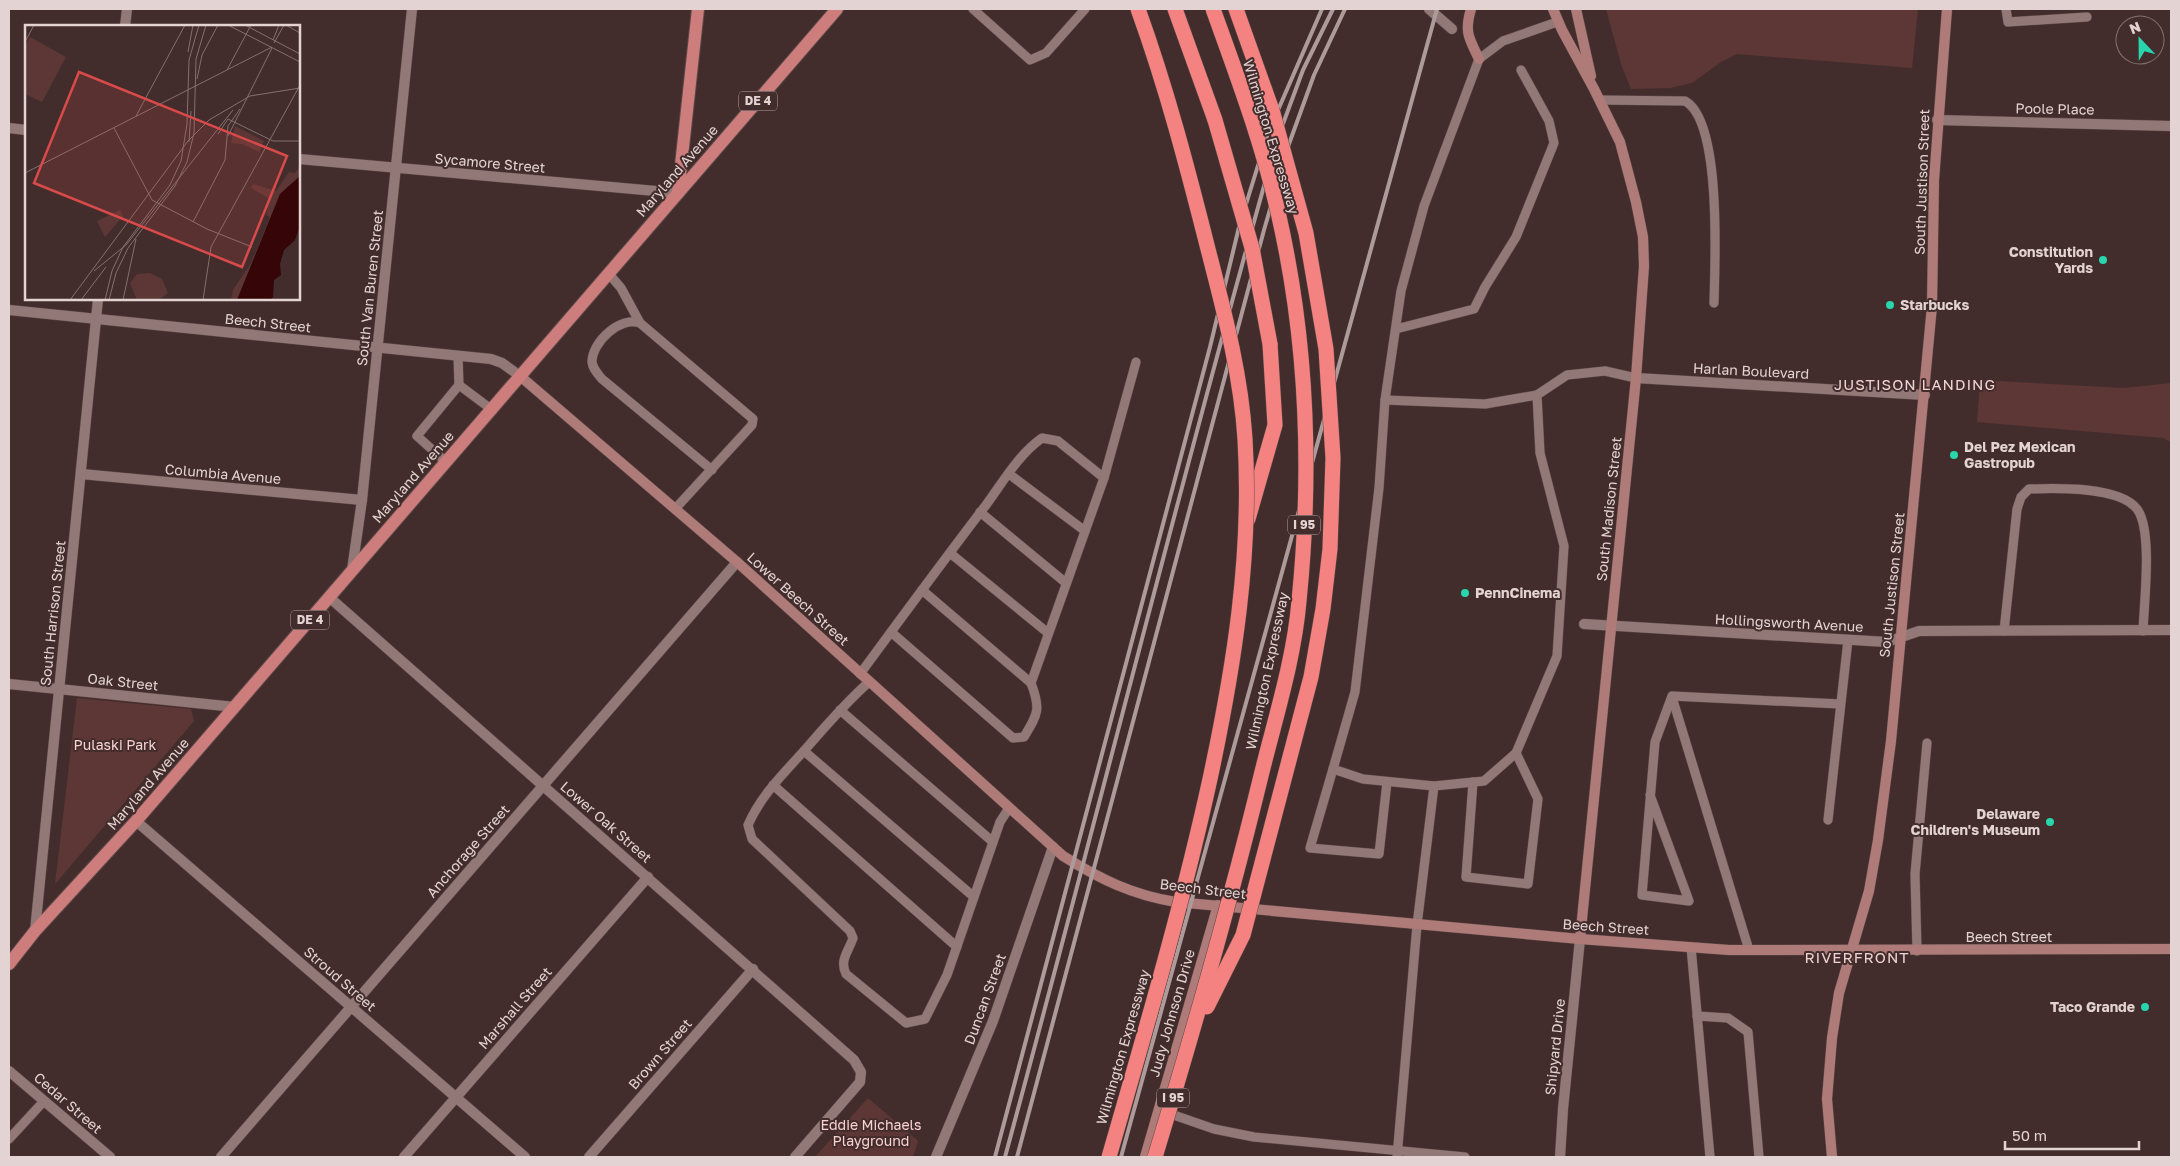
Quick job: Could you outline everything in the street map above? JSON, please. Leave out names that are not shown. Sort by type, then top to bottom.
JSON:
[{"type":"highway","name":"Wilmington Expressway","points":[[1109,1157],[1197,839],[1229,691],[1238,626],[1247,523],[1245,437],[1236,360],[1164,80],[1138,9]]},
{"type":"highway","points":[[1175,9],[1210,103],[1240,200],[1252,248],[1270,344],[1275,425],[1247,523]]},
{"type":"highway","name":"Wilmington Expressway","points":[[1155,1157],[1191,1039],[1234,886],[1292,641],[1299,605],[1305,498],[1303,385],[1286,249],[1263,156],[1212,9]]},
{"type":"highway","points":[[1191,1039],[1243,935],[1314,660],[1325,593],[1332,518],[1333,458],[1329,384],[1314,273],[1285,151],[1262,78],[1236,9]]},
{"type":"main road","points":[[678,193],[698,9]]},
{"type":"main road","name":"Maryland Avenue","points":[[9,964],[35,931],[136,821],[235,707],[837,9]]},
{"type":"street","points":[[125,25],[127,9]]},
{"type":"street","name":"South Van Buren Street","points":[[352,570],[362,500],[412,9]]},
{"type":"street","points":[[1429,9],[1452,29]]},
{"type":"street","points":[[1471,9],[1467,23],[1468,36],[1479,59]]},
{"type":"street","name":"South Madison Street","points":[[1553,9],[1557,22],[1600,100],[1620,142],[1629,171],[1643,237],[1643,301],[1580,939]]},
{"type":"street","name":"South Madison Street","points":[[1576,9],[1594,89]]},
{"type":"street","name":"South Justison Street","points":[[1832,1157],[1827,1099],[1832,1038],[1840,993],[1869,891],[1878,840],[1891,741],[1932,306],[1937,120],[1947,9]]},
{"type":"street","name":"Poole Place","points":[[1937,120],[2171,126]]},
{"type":"street","points":[[9,128],[25,130]]},
{"type":"street","name":"Sycamore Street","points":[[300,159],[678,193]]},
{"type":"street","name":"South Harrison Street","points":[[35,931],[98,300]]},
{"type":"street","name":"Beech Street","points":[[9,310],[458,356],[502,363],[520,376]]},
{"type":"street","name":"Lower Beech Street","points":[[520,376],[737,562],[1053,847]]},
{"type":"street","name":"Harlan Boulevard","points":[[1636,378],[1924,395]]},
{"type":"street","name":"Columbia Avenue","points":[[81,474],[362,500]]},
{"type":"street","name":"Anchorage Street","points":[[221,1157],[737,562]]},
{"type":"street","name":"Lower Oak Street","points":[[329,597],[850,1054],[862,1076],[856,1087],[795,1157]]},
{"type":"street","name":"Hollingsworth Avenue","points":[[1584,624],[1887,642],[1919,631],[2171,630]]},
{"type":"street","name":"Oak Street","points":[[9,684],[235,707]]},
{"type":"street","name":"Stroud Street","points":[[136,821],[525,1157]]},
{"type":"street","name":"Beech Street","points":[[1053,847],[1062,856],[1097,878],[1158,899],[1417,925],[1580,939],[1749,950],[2171,949]]},
{"type":"street","name":"Duncan Street","points":[[936,1157],[993,1021],[1053,847]]},
{"type":"street","name":"Marshall Street","points":[[404,1157],[648,877]]},
{"type":"street","name":"Judy Johnson Drive","points":[[1145,1157],[1218,905]]},
{"type":"street","name":"Shipyard Drive","points":[[1560,1157],[1580,939]]},
{"type":"street","name":"Brown Street","points":[[589,1157],[753,969]]},
{"type":"street","name":"Cedar Street","points":[[9,1071],[110,1157]]},
{"type":"lane","points":[[973,9],[1030,60],[1046,53],[1085,9]]},
{"type":"lane","points":[[2006,9],[2008,22],[2088,16]]},
{"type":"lane","points":[[1388,782],[1379,854],[1310,848],[1356,692],[1380,488],[1385,400],[1401,291],[1424,206],[1479,59],[1503,40],[1557,22]]},
{"type":"lane","points":[[1396,329],[1474,309],[1485,287],[1516,237],[1554,143],[1549,121],[1521,70]]},
{"type":"lane","points":[[1600,100],[1685,101],[1694,106],[1698,112],[1710,149],[1716,237],[1714,303]]},
{"type":"lane","points":[[609,274],[621,288],[640,323],[753,419],[752,425],[675,510]]},
{"type":"lane","points":[[640,323],[628,322],[618,326],[602,339],[592,360],[594,370],[602,379],[712,470]]},
{"type":"lane","points":[[446,462],[417,436],[459,385],[458,356]]},
{"type":"lane","points":[[1031,683],[1104,478],[1136,362]]},
{"type":"lane","points":[[1385,400],[1485,404],[1537,394],[1567,375],[1605,371],[1636,378]]},
{"type":"lane","points":[[459,385],[491,409]]},
{"type":"lane","points":[[1333,769],[1363,779],[1434,786],[1484,781],[1516,753],[1557,656],[1564,546],[1540,452],[1537,394]]},
{"type":"lane","points":[[860,674],[1028,448],[1042,438],[1058,441],[1104,478]]},
{"type":"lane","points":[[1009,474],[1084,531]]},
{"type":"lane","points":[[2004,631],[2017,509],[2021,497],[2029,489],[2064,488],[2120,497],[2136,508],[2146,529],[2143,631]]},
{"type":"lane","points":[[980,512],[1066,583]]},
{"type":"lane","points":[[950,553],[1048,633]]},
{"type":"lane","points":[[891,632],[1012,738],[1024,737],[1038,713],[1037,699],[1031,683],[922,590]]},
{"type":"lane","points":[[1828,820],[1848,640]]},
{"type":"lane","points":[[868,682],[840,710],[773,785],[756,806],[748,826],[752,839],[850,930],[853,938],[843,960],[846,974],[906,1024],[925,1019],[947,974],[1000,822],[1009,808]]},
{"type":"lane","points":[[1672,696],[1840,704]]},
{"type":"lane","points":[[1650,795],[1689,901],[1642,896],[1650,795],[1655,742],[1672,696]]},
{"type":"lane","points":[[1672,696],[1749,950]]},
{"type":"lane","points":[[840,710],[993,842]]},
{"type":"lane","points":[[1917,951],[1915,874],[1928,743]]},
{"type":"lane","points":[[804,751],[974,897]]},
{"type":"lane","points":[[1473,782],[1466,877],[1528,884],[1538,799],[1516,753]]},
{"type":"lane","points":[[773,785],[957,947]]},
{"type":"lane","points":[[1397,1154],[1417,925],[1434,786]]},
{"type":"lane","points":[[1691,946],[1710,1157]]},
{"type":"lane","points":[[1697,1016],[1728,1018],[1748,1032],[1759,1157]]},
{"type":"lane","points":[[9,1139],[44,1101]]},
{"type":"lane","points":[[1158,1110],[1232,1134],[1397,1154],[1465,1157]]},
{"type":"green space","points":[[1606,9],[1918,9],[1912,68],[1737,54],[1721,62],[1692,83],[1670,88],[1631,89],[1621,64]]},
{"type":"green space","points":[[1980,380],[2124,388],[2171,383],[2171,442],[2163,438],[1977,422]]},
{"type":"green space","name":"Pulaski Park","points":[[77,698],[191,709],[194,721],[55,884]]},
{"type":"green space","name":"Eddie Michaels Playground","points":[[868,1098],[918,1141],[913,1157],[815,1157]]},
{"type":"railway","points":[[995,1157],[1210,347],[1239,227],[1268,133],[1322,9]]},
{"type":"railway","points":[[1005,1157],[1173,521],[1277,140],[1303,70],[1333,9]]},
{"type":"railway","points":[[1017,1157],[1264,230],[1289,144],[1314,75],[1345,9]]},
{"type":"railway","points":[[1121,1157],[1437,9]]},
{"type":"place","name":"Constitution Yards","points":[[2103,260]]},
{"type":"place","name":"Starbucks","points":[[1890,305]]},
{"type":"place","name":"Del Pez Mexican Gastropub","points":[[1954,455]]},
{"type":"place","name":"PennCinema","points":[[1465,593]]},
{"type":"place","name":"Delaware Children's Museum","points":[[2050,822]]},
{"type":"place","name":"Taco Grande","points":[[2145,1007]]},
{"type":"district","name":"JUSTISON LANDING","points":[[1915,385]]},
{"type":"district","name":"RIVERFRONT","points":[[1857,958]]}]
